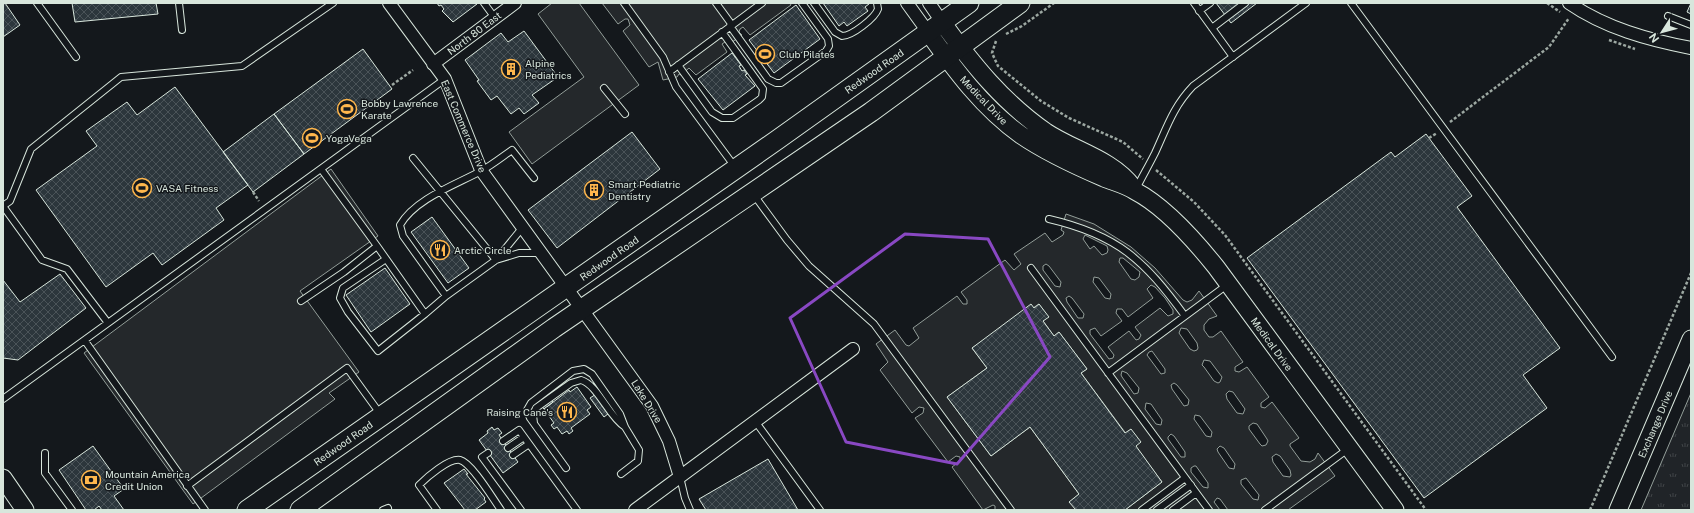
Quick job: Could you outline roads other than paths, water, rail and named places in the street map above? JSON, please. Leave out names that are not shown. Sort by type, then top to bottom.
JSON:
[{"type":"main road","name":"Redwood Road","points":[[247,510],[566,288],[968,3]]},
{"type":"main road","points":[[300,510],[582,309],[871,112],[1020,3]]},
{"type":"street","name":"East Commerce Drive","points":[[389,3],[444,79],[481,170],[566,288]]},
{"type":"street","name":"North 80 East","points":[[433,64],[515,3]]},
{"type":"street","points":[[907,3],[935,27]]},
{"type":"street","points":[[929,3],[935,27]]},
{"type":"street","points":[[1569,3],[1589,15],[1622,30],[1658,41],[1691,48]]},
{"type":"street","name":"Medical Drive","points":[[935,27],[953,52],[1030,119],[1064,143],[1115,169],[1124,176],[1135,191],[1158,208],[1189,236],[1228,284],[1395,510]]},
{"type":"street","name":"Lake Drive","points":[[566,288],[652,406],[669,441],[680,477]]},
{"type":"street","name":"Exchange Drive","points":[[1618,510],[1691,339]]},
{"type":"street","points":[[635,510],[853,349]]},
{"type":"street","points":[[3,478],[25,510]]},
{"type":"lane","points":[[37,3],[76,56]]},
{"type":"lane","points":[[179,3],[182,30]]},
{"type":"lane","points":[[108,324],[67,269],[42,260],[3,206],[10,201],[31,149],[121,77],[242,66],[333,3]]},
{"type":"lane","points":[[484,3],[495,18]]},
{"type":"lane","points":[[624,3],[659,52],[676,87],[736,168]]},
{"type":"lane","points":[[716,3],[768,78],[776,83],[781,83],[826,51],[829,46],[828,39],[802,3]]},
{"type":"lane","points":[[669,72],[762,3]]},
{"type":"lane","points":[[814,3],[835,32],[842,36],[850,34],[873,17],[878,10],[877,3]]},
{"type":"lane","points":[[1194,3],[1233,57]]},
{"type":"lane","points":[[1199,11],[1210,3]]},
{"type":"lane","points":[[1212,28],[1245,3]]},
{"type":"lane","points":[[1135,191],[1154,154],[1168,121],[1178,103],[1193,86],[1306,3]]},
{"type":"lane","points":[[1351,3],[1612,357]]},
{"type":"lane","points":[[1668,16],[1691,24]]},
{"type":"lane","points":[[678,65],[717,116],[727,119],[738,116],[762,97],[763,89],[722,32]]},
{"type":"lane","points":[[3,399],[444,79]]},
{"type":"lane","points":[[604,88],[625,114]]},
{"type":"lane","points":[[446,296],[403,236],[400,225],[405,216],[440,191],[481,170],[512,150],[534,178]]},
{"type":"lane","points":[[413,158],[496,260]]},
{"type":"lane","points":[[321,169],[425,314]]},
{"type":"lane","points":[[752,193],[787,240],[809,266],[874,324],[1011,510]]},
{"type":"lane","points":[[1049,218],[1085,228],[1099,234],[1123,249],[1147,268],[1185,316]]},
{"type":"lane","points":[[386,259],[343,288],[340,298],[348,312],[378,351],[446,296],[496,260],[523,227]]},
{"type":"lane","points":[[301,301],[344,272],[376,246]]},
{"type":"lane","points":[[496,260],[519,253],[541,253]]},
{"type":"lane","points":[[1031,268],[1209,510]]},
{"type":"lane","points":[[1108,373],[1228,284]]},
{"type":"lane","points":[[84,341],[205,510]]},
{"type":"lane","points":[[187,486],[347,368],[382,416]]},
{"type":"lane","points":[[566,468],[534,424],[528,413],[531,403],[573,371],[580,369],[587,370],[592,374],[620,414],[638,447],[640,454],[636,463],[621,474]]},
{"type":"lane","points":[[534,424],[533,415],[536,408],[571,383],[581,380],[590,384],[615,419],[626,427]]},
{"type":"lane","points":[[755,421],[820,510]]},
{"type":"lane","points":[[503,441],[519,430],[577,510]]},
{"type":"lane","points":[[508,448],[524,437]]},
{"type":"lane","points":[[513,455],[529,444]]},
{"type":"lane","points":[[1265,510],[1349,448]]},
{"type":"lane","points":[[45,453],[45,473],[72,510]]},
{"type":"lane","points":[[488,453],[482,457],[521,510]]},
{"type":"lane","points":[[487,464],[493,459]]},
{"type":"lane","points":[[437,510],[419,485],[450,461],[462,461],[468,465],[501,510]]},
{"type":"lane","points":[[492,470],[498,466]]},
{"type":"lane","points":[[680,477],[684,498],[690,510]]},
{"type":"lane","points":[[1142,510],[1185,478]]},
{"type":"lane","points":[[1157,510],[1190,486]]},
{"type":"lane","points":[[1173,510],[1196,493]]},
{"type":"place","name":"Club Pilates","points":[[765,54]]},
{"type":"place","name":"Alpine Pediatrics","points":[[511,69]]},
{"type":"place","name":"Bobby Lawrence Karate","points":[[347,109]]},
{"type":"place","name":"YogaVega","points":[[312,138]]},
{"type":"place","name":"VASA Fitness","points":[[142,188]]},
{"type":"place","name":"Smart Pediatric Dentistry","points":[[594,190]]},
{"type":"place","name":"Arctic Circle","points":[[440,250]]},
{"type":"place","name":"Raising Cane's","points":[[567,412]]},
{"type":"place","name":"Mountain America Credit Union","points":[[91,480]]}]
